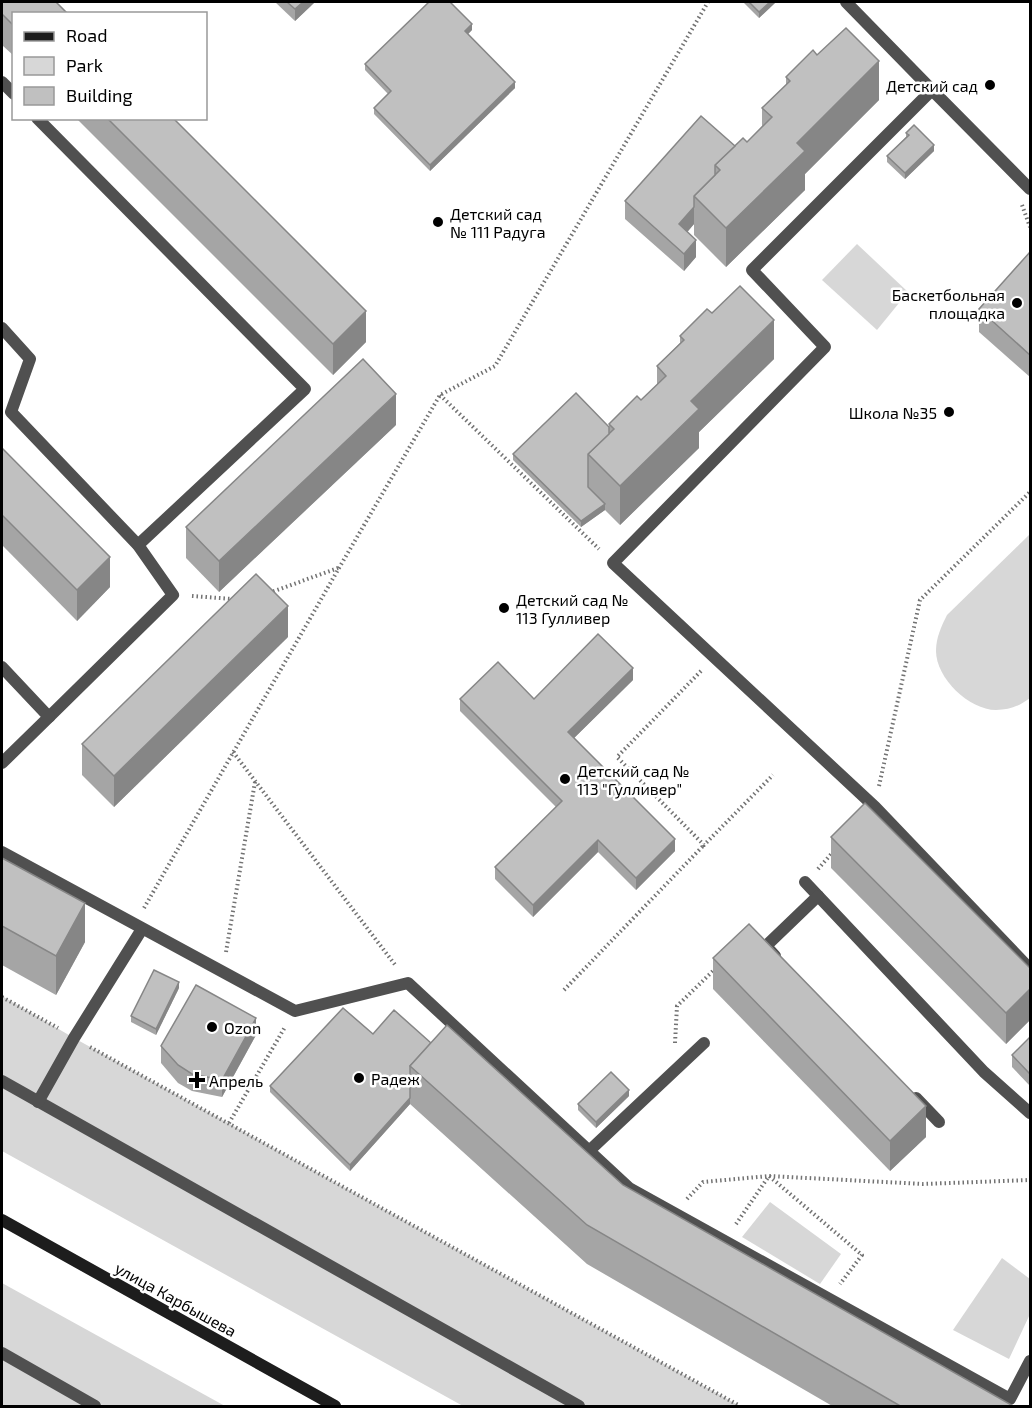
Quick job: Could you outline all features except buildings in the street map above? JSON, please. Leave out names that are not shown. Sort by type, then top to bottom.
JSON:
[{"type":"street","name":"улица Карбышева","points":[[2,1220],[335,1407]]},
{"type":"lane","points":[[846,2],[1030,189]]},
{"type":"lane","points":[[932,90],[752,270],[825,347],[614,563],[875,807],[1030,969]]},
{"type":"lane","points":[[40,120],[305,389],[138,545]]},
{"type":"lane","points":[[2,328],[30,359],[12,412],[138,545],[173,595],[2,763]]},
{"type":"lane","points":[[2,667],[49,717]]},
{"type":"lane","points":[[2,852],[295,1011],[408,983],[629,1188],[1010,1399],[1030,1361]]},
{"type":"lane","points":[[805,882],[984,1072],[1030,1113]]},
{"type":"lane","points":[[783,963],[766,946],[818,896]]},
{"type":"lane","points":[[38,1102],[138,927]]},
{"type":"lane","points":[[589,1151],[704,1043]]},
{"type":"lane","points":[[2,1082],[579,1407]]},
{"type":"lane","points":[[906,1088],[939,1122]]},
{"type":"lane","points":[[2,1353],[95,1407]]},
{"type":"path","points":[[138,927],[233,752],[440,395],[495,366],[708,2]]},
{"type":"path","points":[[1022,204],[1030,227]]},
{"type":"path","points":[[440,395],[614,563]]},
{"type":"path","points":[[875,807],[920,600],[1030,492]]},
{"type":"path","points":[[258,596],[339,568]]},
{"type":"path","points":[[173,595],[237,599]]},
{"type":"path","points":[[704,845],[617,757],[714,657]]},
{"type":"path","points":[[233,752],[408,983]]},
{"type":"path","points":[[564,990],[773,775]]},
{"type":"path","points":[[223,971],[255,781]]},
{"type":"path","points":[[674,1071],[677,1006],[716,967]]},
{"type":"path","points":[[2,997],[740,1407]]},
{"type":"path","points":[[230,1123],[295,1011]]},
{"type":"path","points":[[725,1241],[769,1176]]},
{"type":"path","points":[[769,1176],[862,1254],[829,1298]]},
{"type":"path","points":[[674,1213],[702,1182],[769,1176],[923,1184],[1030,1180]]},
{"type":"green space","points":[[857,244],[908,292],[877,330],[822,280]]},
{"type":"green space","points":[[1030,534],[1030,698],[1010,708],[986,709],[965,698],[948,682],[937,661],[938,637],[947,615]]},
{"type":"green space","points":[[2,996],[740,1406],[463,1406],[2,1151]]},
{"type":"green space","points":[[770,1202],[841,1254],[820,1284],[742,1237]]},
{"type":"green space","points":[[1002,1258],[1030,1279],[1030,1314],[1009,1359],[953,1330]]},
{"type":"green space","points":[[2,1283],[225,1406],[2,1406]]},
{"type":"place","name":"Детский сад","points":[[990,85]]},
{"type":"place","name":"Детский сад № 111 Радуга","points":[[438,222]]},
{"type":"place","name":"Баскетбольная площадка","points":[[1017,303]]},
{"type":"place","name":"Школа №35","points":[[949,412]]},
{"type":"place","name":"Детский сад № 113 Гулливер","points":[[504,608]]},
{"type":"place","name":"Детский сад № 113 \"Гулливер\"","points":[[565,779]]},
{"type":"place","name":"Ozon","points":[[212,1027]]},
{"type":"place","name":"Радеж","points":[[359,1078]]},
{"type":"place","name":"Апрель","points":[[197,1080]]}]
